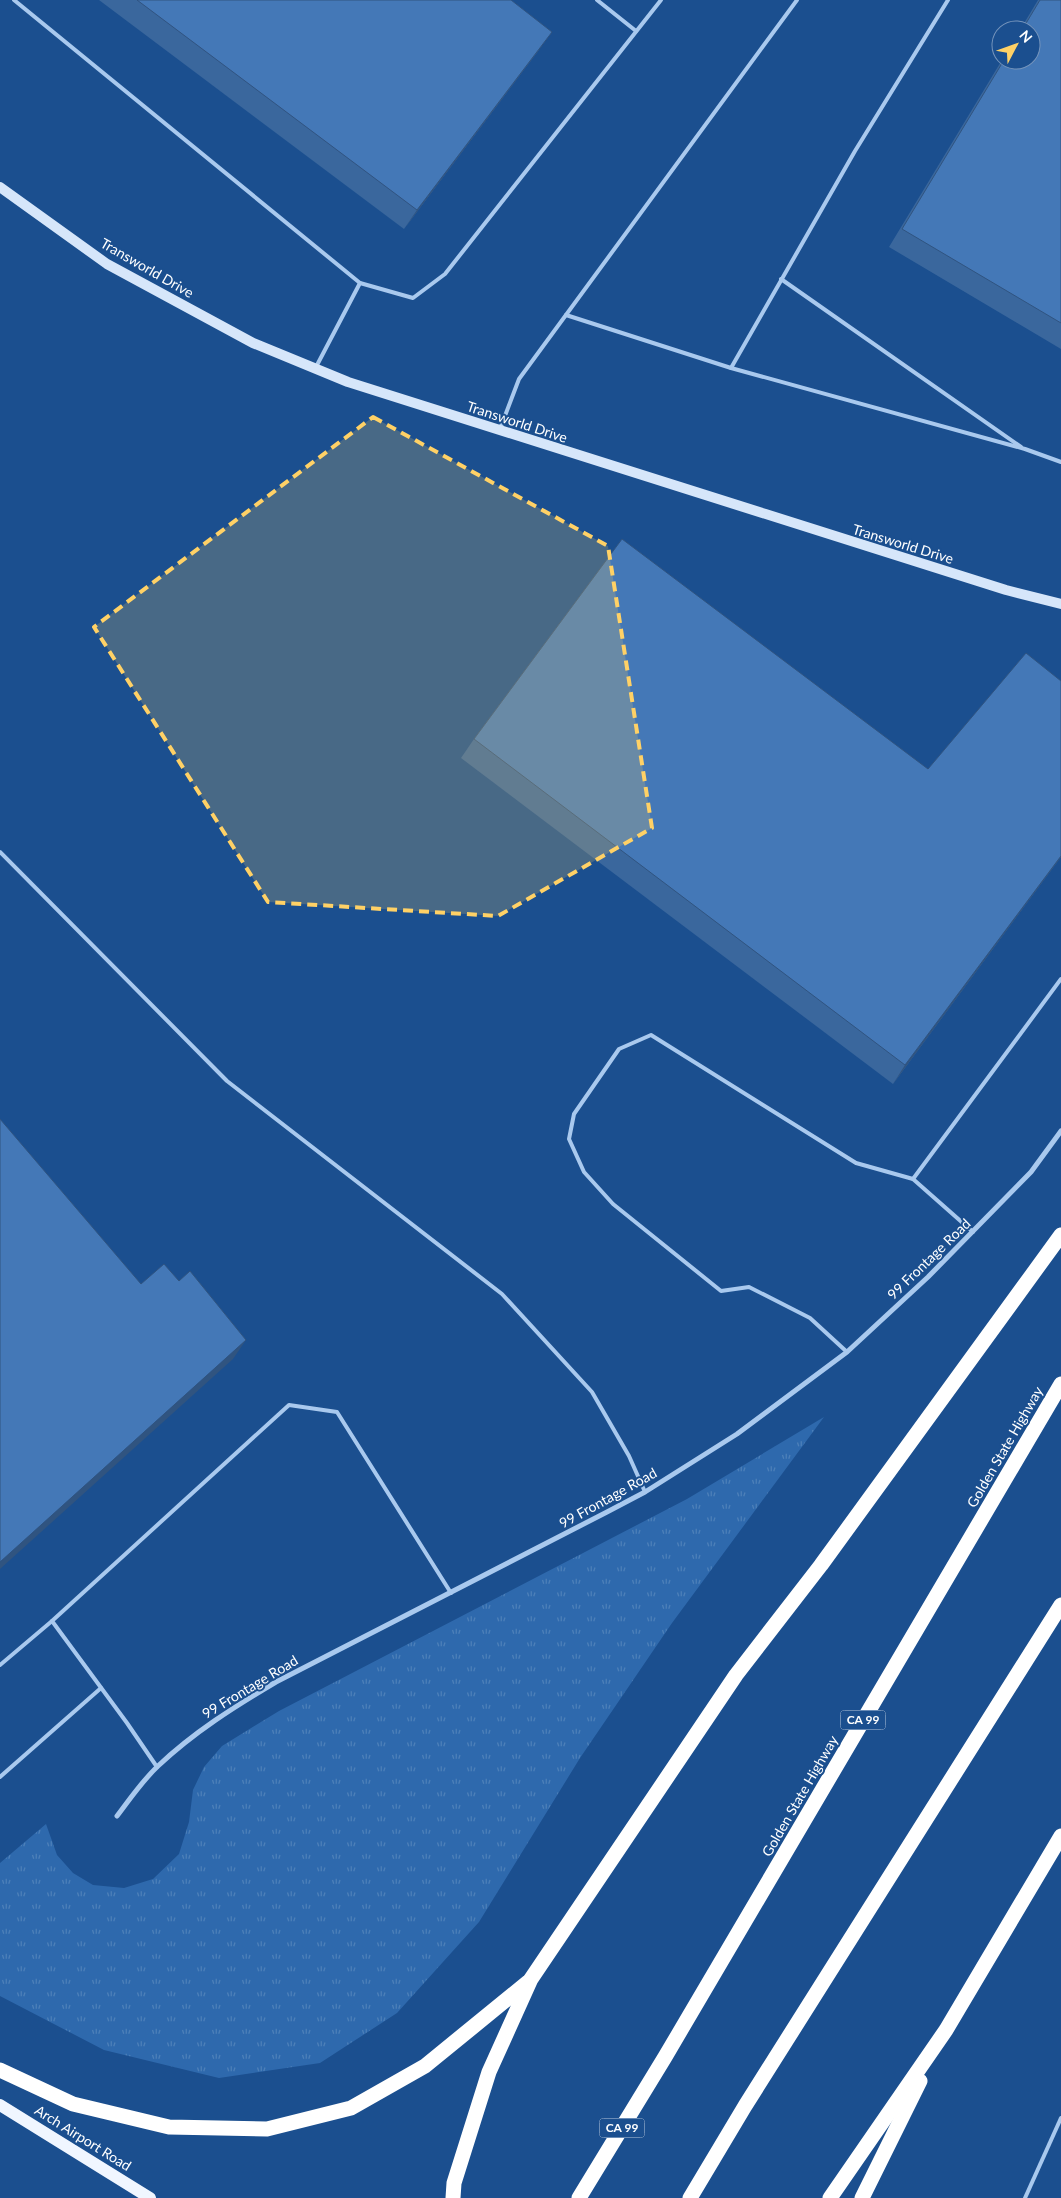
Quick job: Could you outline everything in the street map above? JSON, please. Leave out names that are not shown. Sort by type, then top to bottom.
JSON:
[{"type":"highway","points":[[453,2198],[454,2183],[489,2072],[531,1979],[736,1675],[821,1566],[1061,1235]]},
{"type":"highway","name":"Golden State Highway","points":[[579,2198],[665,2057],[1061,1384]]},
{"type":"highway","points":[[690,2198],[745,2106],[1061,1605]]},
{"type":"highway","points":[[830,2198],[946,2030],[1061,1836]]},
{"type":"highway","points":[[0,2070],[73,2104],[169,2127],[267,2129],[351,2108],[425,2066],[531,1979]]},
{"type":"highway","points":[[862,2198],[946,2030]]},
{"type":"main road","name":"Arch Airport Road","points":[[0,2105],[150,2198]]},
{"type":"street","name":"Transworld Drive","points":[[0,187],[106,264],[253,343],[348,382],[997,588],[1061,604]]},
{"type":"street","name":"99 Frontage Road","points":[[117,1816],[157,1766],[202,1729],[268,1686],[645,1492],[737,1434],[847,1352],[928,1277],[1031,1172],[1061,1131]]},
{"type":"lane","points":[[14,0],[360,283],[413,298],[445,274],[660,0]]},
{"type":"lane","points":[[597,0],[636,31]]},
{"type":"lane","points":[[500,431],[520,378],[796,0]]},
{"type":"lane","points":[[731,368],[855,151],[948,0]]},
{"type":"lane","points":[[781,279],[1025,449]]},
{"type":"lane","points":[[315,368],[360,283]]},
{"type":"lane","points":[[566,315],[731,368],[1025,449],[1061,462]]},
{"type":"lane","points":[[0,852],[227,1081],[502,1294],[592,1392],[629,1456],[645,1492]]},
{"type":"lane","points":[[913,1179],[1061,978]]},
{"type":"lane","points":[[847,1352],[810,1318],[749,1287],[721,1291],[613,1204],[584,1172],[569,1139],[574,1114],[619,1049],[651,1035],[856,1163],[913,1179],[973,1232]]},
{"type":"lane","points":[[0,1664],[52,1621],[289,1405],[337,1412],[451,1592]]},
{"type":"lane","points":[[52,1621],[157,1766]]},
{"type":"lane","points":[[0,1777],[101,1688]]},
{"type":"lane","points":[[1025,2198],[1061,2118]]},
{"type":"highlighted area","points":[[373,417],[608,546],[652,828],[498,916],[268,902],[94,627]]},
{"type":"green space","points":[[824,1417],[672,1623],[580,1758],[479,1922],[397,2013],[320,2063],[219,2078],[104,2050],[0,1996],[0,1863],[46,1824],[57,1855],[73,1873],[93,1885],[124,1888],[153,1879],[179,1854],[189,1822],[193,1790],[204,1767],[222,1746],[279,1711],[687,1499]]},
{"type":"building","points":[[137,0],[511,0],[552,32],[417,210]]},
{"type":"building","points":[[1040,0],[1061,0],[1061,323],[902,229],[998,70],[1041,70],[1041,20],[1028,20]]},
{"type":"building","points":[[622,539],[928,769],[1026,653],[1061,681],[1061,856],[905,1065],[474,739]]},
{"type":"building","points":[[0,1119],[141,1284],[164,1264],[179,1281],[190,1271],[246,1340],[0,1562]]}]
